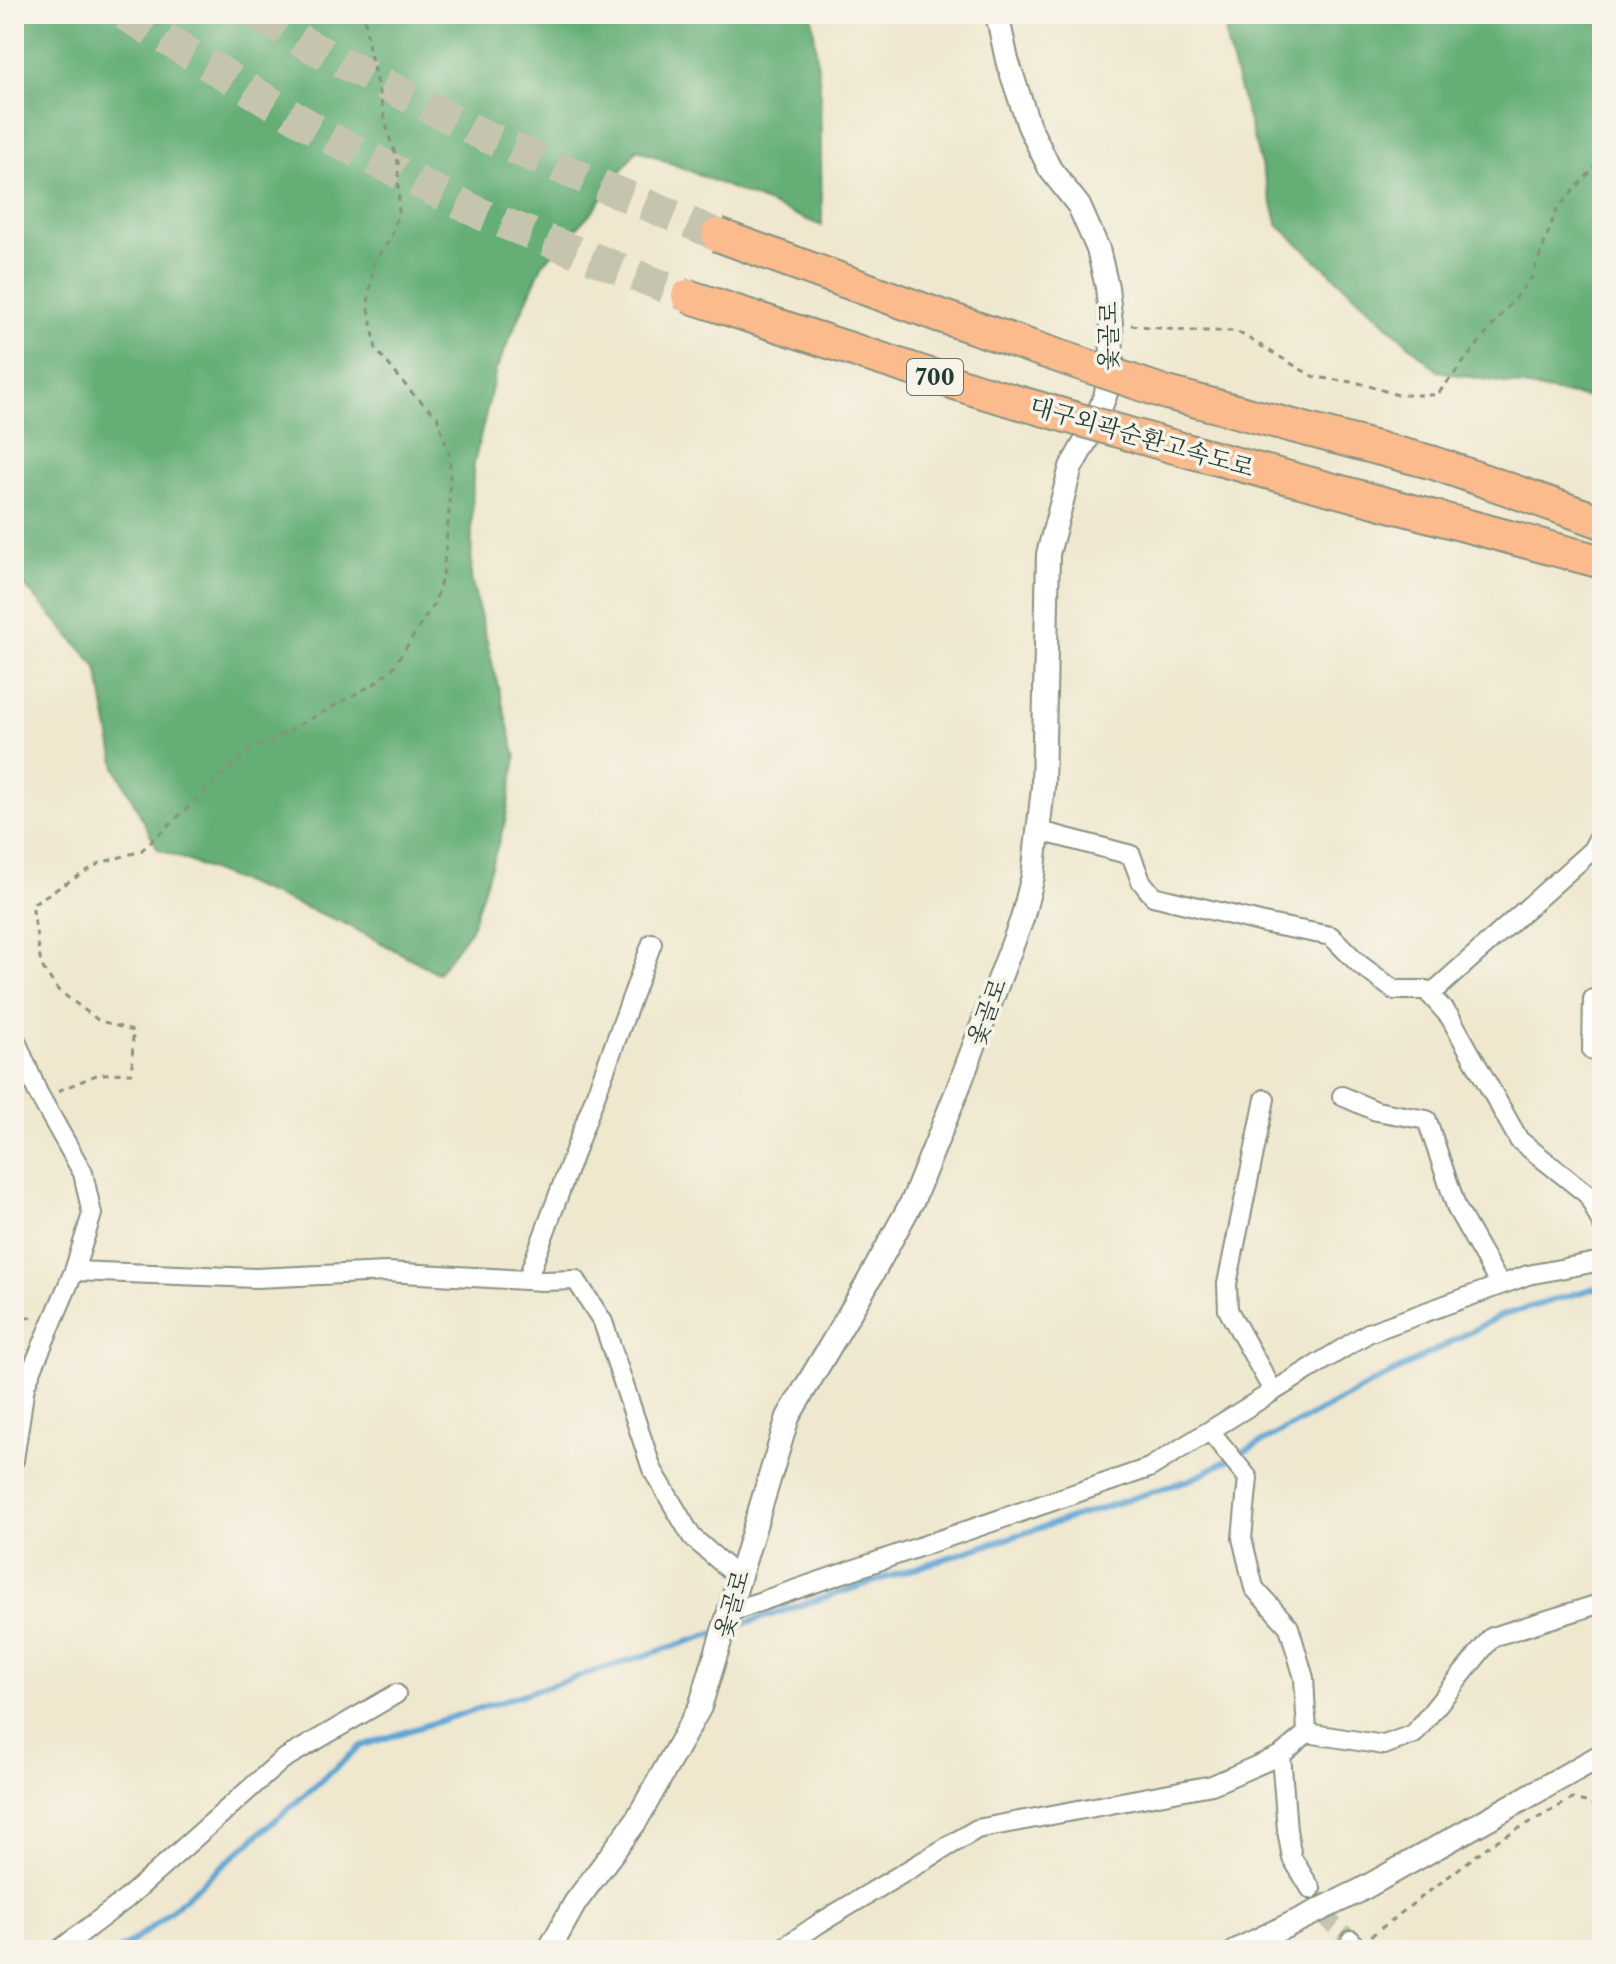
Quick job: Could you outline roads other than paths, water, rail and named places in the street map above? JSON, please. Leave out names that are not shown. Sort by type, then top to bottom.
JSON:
[{"type":"highway","name":"대구외곽순환고속도로","points":[[718,235],[938,315],[1167,393],[1434,463],[1602,522]]},
{"type":"highway","name":"대구외곽순환고속도로","points":[[688,296],[979,391],[1602,562]]},
{"type":"highway","points":[[1434,463],[1602,498]]},
{"type":"street","name":"옻골로","points":[[549,1950],[575,1903],[636,1821],[700,1707],[788,1417],[913,1200],[1022,919],[1033,876],[1043,788],[1048,554],[1071,467],[1093,428],[1106,393],[1112,361],[1111,324],[1098,249],[1079,206],[1050,169],[1029,126],[1007,60],[997,14]]},
{"type":"street","points":[[1040,831],[1131,855],[1141,881],[1153,896],[1331,936],[1359,964],[1394,990],[1426,990],[1450,1017],[1519,1140],[1588,1195],[1602,1224]]},
{"type":"street","points":[[1430,995],[1592,850],[1602,831]]},
{"type":"street","points":[[527,1280],[652,943]]},
{"type":"street","points":[[1593,999],[1592,1050],[1602,1054]]},
{"type":"street","points":[[14,1036],[42,1100],[83,1173],[92,1214],[74,1271],[25,1386],[14,1460]]},
{"type":"street","points":[[1342,1096],[1376,1111],[1427,1120],[1457,1209],[1500,1285]]},
{"type":"street","points":[[1265,1099],[1227,1284],[1228,1310],[1273,1391]]},
{"type":"street","points":[[730,1612],[1149,1468],[1368,1333],[1528,1275],[1602,1261]]},
{"type":"street","points":[[74,1271],[256,1278],[386,1272],[576,1280],[603,1322],[652,1469],[692,1537],[739,1578]]},
{"type":"street","points":[[1210,1431],[1248,1478],[1242,1538],[1254,1588],[1289,1627],[1304,1678],[1307,1733]]},
{"type":"street","points":[[780,1950],[977,1829],[1212,1785],[1281,1755],[1307,1733],[1384,1745],[1414,1734],[1492,1637],[1602,1603]]},
{"type":"street","points":[[59,1950],[126,1899],[282,1760],[396,1694]]},
{"type":"street","points":[[1281,1755],[1292,1858],[1311,1889]]},
{"type":"street","points":[[1237,1950],[1359,1891],[1602,1755]]},
{"type":"waterway","points":[[730,1628],[1192,1479],[1500,1316],[1602,1286]]},
{"type":"waterway","points":[[119,1950],[147,1931],[361,1746],[715,1633]]},
{"type":"tunnel","points":[[124,14],[328,137],[483,215],[688,296]]},
{"type":"tunnel","points":[[257,14],[306,44],[487,137],[718,235]]},
{"type":"tunnel","points":[[1311,1889],[1329,1921],[1351,1940]]}]
